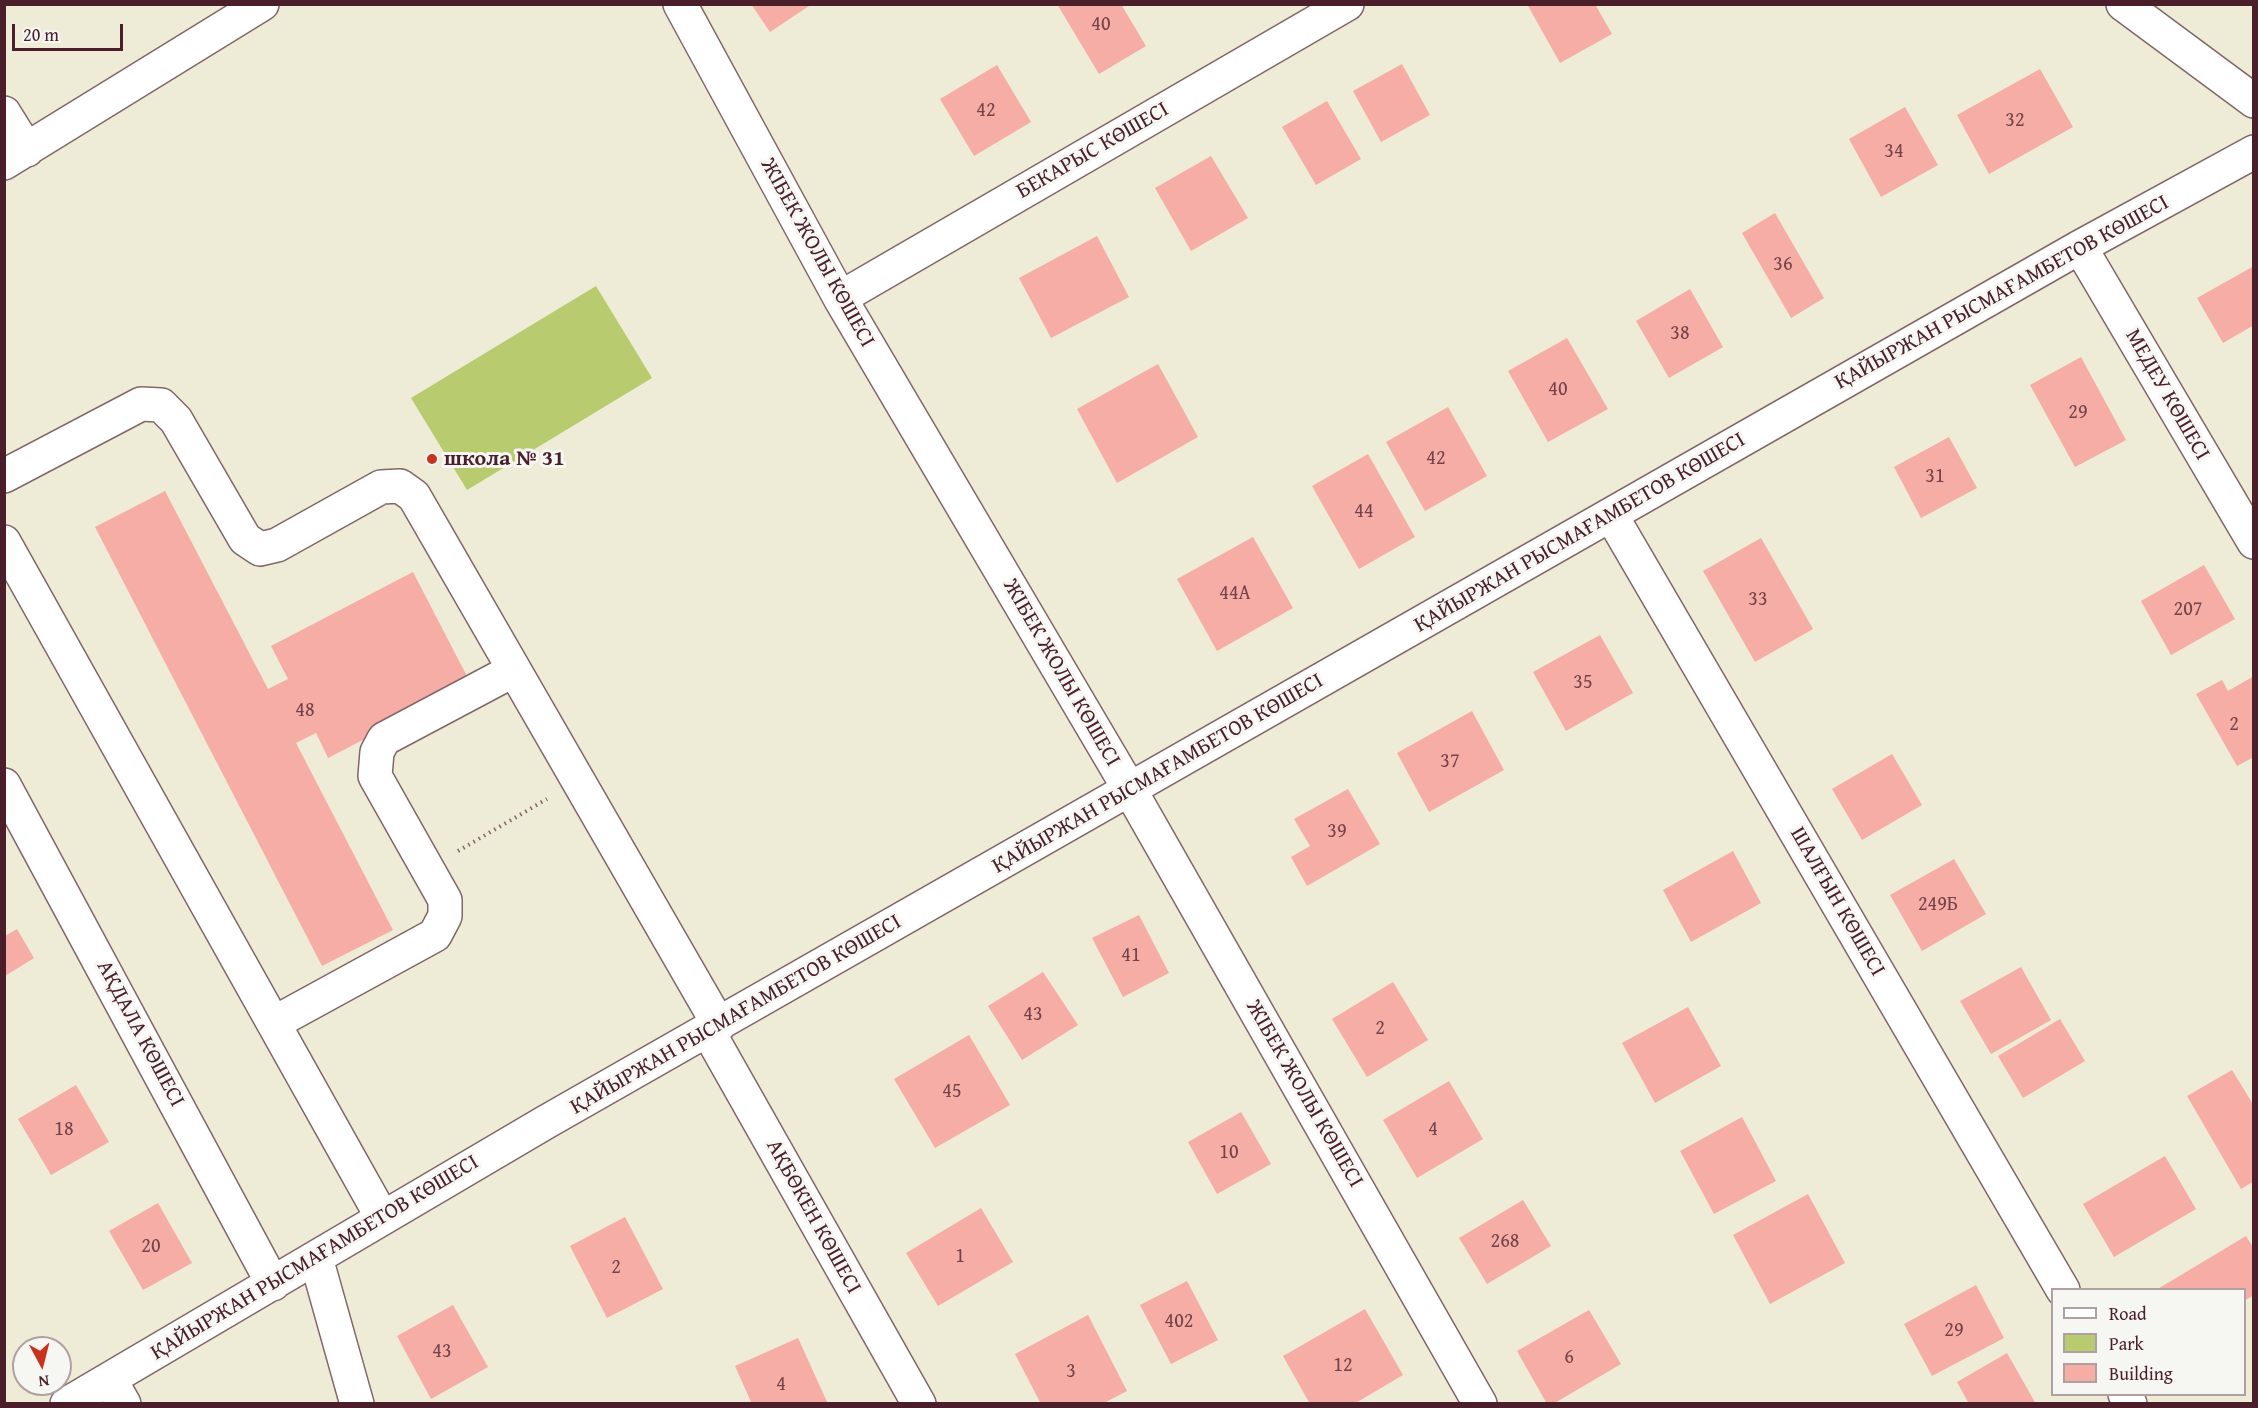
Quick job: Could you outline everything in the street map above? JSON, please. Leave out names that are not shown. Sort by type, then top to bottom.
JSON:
[{"type":"street","points":[[4,113],[16,156],[262,4]]},
{"type":"street","name":"ЖІБЕК ЖОЛЫ КӨШЕСІ","points":[[680,4],[840,298],[1130,790],[1480,1404]]},
{"type":"street","name":"БЕКАРЫС КӨШЕСІ","points":[[840,298],[1347,4]]},
{"type":"street","points":[[2123,4],[2253,101]]},
{"type":"street","name":"ҚАЙЫРЖАН РЫСМАҒАМБЕТОВ КӨШЕСІ","points":[[67,1404],[117,1391],[273,1284],[382,1217],[2080,247],[2253,152]]},
{"type":"street","name":"МЕДЕУ КӨШЕСІ","points":[[2080,247],[2253,542]]},
{"type":"street","name":"АҚБӨКЕН КӨШЕСІ","points":[[4,476],[141,404],[161,405],[176,420],[245,539],[260,549],[277,545],[381,487],[400,486],[414,496],[579,781],[919,1404]]},
{"type":"street","name":"ШАЛҒЫН КӨШЕСІ","points":[[1611,515],[2062,1288]]},
{"type":"street","points":[[4,542],[382,1217]]},
{"type":"street","points":[[274,1023],[435,935],[445,916],[445,900],[375,776],[376,752],[384,739],[514,670]]},
{"type":"street","name":"АҚДАЛА КӨШЕСІ","points":[[4,785],[273,1284]]},
{"type":"street","points":[[316,1258],[357,1404]]},
{"type":"path","points":[[429,868],[579,781]]},
{"type":"green space","points":[[596,286],[652,378],[467,490],[411,398]]},
{"type":"building","points":[[751,4],[812,4],[770,32]]},
{"type":"building","points":[[1057,4],[1121,4],[1146,46],[1099,74]]},
{"type":"building","points":[[1527,4],[1595,4],[1612,34],[1560,63]]},
{"type":"building","points":[[1402,64],[1430,115],[1381,142],[1353,91]]},
{"type":"building","points":[[997,65],[1031,122],[974,156],[940,99]]},
{"type":"building","points":[[2040,69],[2073,127],[1989,174],[1957,115]]},
{"type":"building","points":[[1327,101],[1361,159],[1316,185],[1282,127]]},
{"type":"building","points":[[1905,107],[1938,165],[1881,197],[1849,139]]},
{"type":"building","points":[[1211,156],[1248,218],[1191,251],[1155,188]]},
{"type":"building","points":[[1775,213],[1824,298],[1791,318],[1742,233]]},
{"type":"building","points":[[1097,236],[1129,297],[1051,338],[1019,278]]},
{"type":"building","points":[[2254,266],[2254,325],[2223,343],[2197,298]]},
{"type":"building","points":[[1690,289],[1723,347],[1669,378],[1636,321]]},
{"type":"building","points":[[1567,338],[1608,409],[1548,442],[1508,371]]},
{"type":"building","points":[[2081,357],[2126,440],[2075,467],[2030,385]]},
{"type":"building","points":[[1158,364],[1198,437],[1117,483],[1077,409]]},
{"type":"building","points":[[1448,407],[1487,476],[1425,511],[1386,442]]},
{"type":"building","points":[[1949,437],[1977,488],[1921,518],[1894,467]]},
{"type":"building","points":[[1368,454],[1415,537],[1359,569],[1312,486]]},
{"type":"building","points":[[165,491],[268,689],[288,679],[271,646],[413,572],[471,684],[328,758],[316,733],[296,743],[393,930],[322,966],[95,527]]},
{"type":"building","points":[[1253,537],[1293,608],[1217,651],[1177,579]]},
{"type":"building","points":[[1761,538],[1813,629],[1755,662],[1703,571]]},
{"type":"building","points":[[2204,565],[2235,619],[2171,655],[2141,601]]},
{"type":"building","points":[[1600,635],[1633,693],[1566,731],[1533,672]]},
{"type":"building","points":[[2254,676],[2254,757],[2237,766],[2196,694],[2222,680],[2228,691]]},
{"type":"building","points":[[1472,711],[1504,770],[1429,812],[1397,753]]},
{"type":"building","points":[[1892,754],[1922,805],[1862,840],[1832,789]]},
{"type":"building","points":[[1348,789],[1380,844],[1307,886],[1291,857],[1310,846],[1294,819]]},
{"type":"building","points":[[1733,851],[1761,903],[1691,942],[1663,890]]},
{"type":"building","points":[[1954,859],[1986,914],[1922,951],[1890,895]]},
{"type":"building","points":[[1139,915],[1169,973],[1123,997],[1092,938]]},
{"type":"building","points":[[17,929],[34,958],[5,976],[5,936]]},
{"type":"building","points":[[2021,967],[2051,1020],[1991,1054],[1960,1001]]},
{"type":"building","points":[[1043,972],[1078,1025],[1022,1060],[988,1006]]},
{"type":"building","points":[[1393,982],[1428,1040],[1367,1077],[1332,1019]]},
{"type":"building","points":[[1688,1007],[1721,1066],[1655,1103],[1622,1043]]},
{"type":"building","points":[[2060,1019],[2085,1061],[2023,1098],[1998,1056]]},
{"type":"building","points":[[969,1035],[1010,1105],[935,1148],[894,1079]]},
{"type":"building","points":[[2232,1070],[2254,1106],[2254,1181],[2241,1189],[2187,1096]]},
{"type":"building","points":[[1449,1081],[1483,1139],[1417,1178],[1383,1120]]},
{"type":"building","points":[[76,1085],[109,1142],[51,1175],[18,1119]]},
{"type":"building","points":[[1241,1112],[1271,1164],[1217,1194],[1188,1142]]},
{"type":"building","points":[[1742,1117],[1776,1181],[1714,1214],[1680,1151]]},
{"type":"building","points":[[2165,1156],[2196,1209],[2114,1257],[2083,1204]]},
{"type":"building","points":[[1808,1194],[1845,1263],[1770,1304],[1733,1235]]},
{"type":"building","points":[[1523,1200],[1551,1246],[1487,1284],[1459,1238]]},
{"type":"building","points":[[158,1203],[192,1263],[143,1290],[109,1231]]},
{"type":"building","points":[[981,1208],[1013,1262],[938,1306],[906,1253]]},
{"type":"building","points":[[625,1217],[663,1289],[607,1318],[570,1246]]},
{"type":"building","points":[[2246,1236],[2254,1249],[2254,1295],[2246,1300],[2246,1288],[2159,1288]]},
{"type":"building","points":[[1187,1281],[1218,1340],[1171,1364],[1140,1305]]},
{"type":"building","points":[[1976,1285],[2004,1338],[1932,1376],[1904,1324]]},
{"type":"building","points":[[453,1305],[488,1367],[431,1399],[397,1336]]},
{"type":"building","points":[[1365,1309],[1403,1375],[1354,1404],[1310,1404],[1283,1356]]},
{"type":"building","points":[[1589,1310],[1621,1364],[1553,1404],[1547,1404],[1517,1351]]},
{"type":"building","points":[[1088,1315],[1127,1391],[1102,1404],[1041,1404],[1015,1354]]},
{"type":"building","points":[[798,1338],[828,1404],[752,1404],[735,1366]]},
{"type":"building","points":[[2007,1353],[2036,1404],[1969,1404],[1957,1382]]},
{"type":"place","name":"школа № 31","points":[[432,459]]}]
